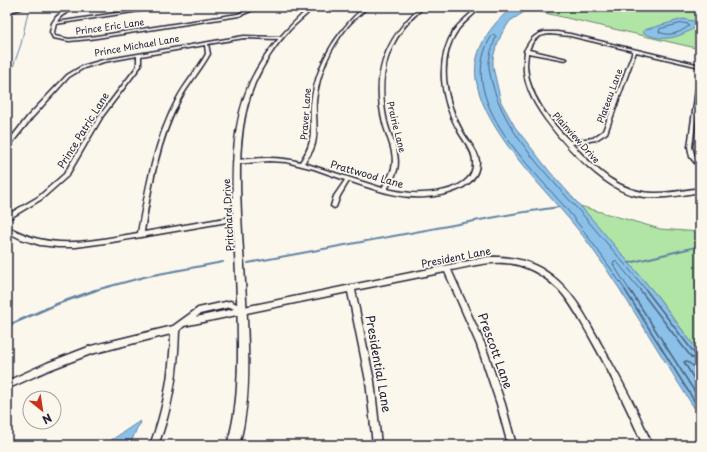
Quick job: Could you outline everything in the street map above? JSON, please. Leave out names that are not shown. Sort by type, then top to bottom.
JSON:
[{"type":"street","points":[[7,12],[25,7]]},
{"type":"street","points":[[54,23],[55,19],[60,15],[77,7]]},
{"type":"street","points":[[54,23],[163,7]]},
{"type":"street","name":"Prince Eric Lane","points":[[54,23],[52,33],[54,37],[64,40],[78,40],[235,16],[250,12],[258,7]]},
{"type":"street","name":"Pritchard Drive","points":[[233,445],[239,422],[242,400],[243,310],[237,218],[236,162],[239,130],[248,95],[259,68],[280,38],[312,7]]},
{"type":"street","name":"Praver Lane","points":[[301,164],[310,152],[313,143],[314,101],[318,78],[324,61],[340,34],[366,7]]},
{"type":"street","name":"Prairie Lane","points":[[384,190],[396,162],[382,110],[380,89],[382,72],[386,54],[393,40],[406,21],[422,7]]},
{"type":"street","name":"Prattwood Lane","points":[[236,162],[273,159],[301,164],[384,190],[409,194],[436,193],[459,187],[467,182],[473,176],[476,160],[454,118],[446,94],[443,75],[445,56],[449,43],[458,27],[472,13],[472,7]]},
{"type":"street","points":[[565,59],[526,51],[530,42],[534,38],[550,33],[570,35],[700,66]]},
{"type":"street","name":"Prince Michael Lane","points":[[7,146],[35,112],[72,73],[95,63],[247,37],[280,38]]},
{"type":"street","points":[[141,235],[149,182],[162,138],[181,95],[208,54],[206,43]]},
{"type":"street","name":"Plateau Lane","points":[[569,143],[594,139],[605,132],[635,50]]},
{"type":"street","name":"Plainview Drive","points":[[526,51],[525,69],[532,92],[547,117],[569,143],[600,175],[613,184],[643,195],[661,196],[700,190]]},
{"type":"street","name":"Prince Patric Lane","points":[[7,218],[40,198],[66,175],[101,116],[138,66],[139,55]]},
{"type":"street","points":[[700,69],[690,147],[693,157],[700,166]]},
{"type":"street","points":[[334,206],[337,196],[348,179]]},
{"type":"street","points":[[7,229],[31,240],[66,244],[95,243],[237,218]]},
{"type":"street","name":"President Lane","points":[[174,329],[182,323],[243,310],[488,260],[509,260],[531,266],[559,285],[571,299],[598,346],[648,445]]},
{"type":"street","name":"Prescott Lane","points":[[447,268],[481,345],[501,404],[512,445]]},
{"type":"street","name":"Presidential Lane","points":[[351,288],[370,381],[377,445]]},
{"type":"street","points":[[7,385],[47,367],[91,350],[174,329],[175,353],[172,381],[166,408],[154,445]]},
{"type":"green space","points":[[532,7],[700,7],[700,49],[528,9]]},
{"type":"green space","points":[[580,206],[660,229],[700,232],[700,354],[658,297]]},
{"type":"water","points":[[513,7],[532,7],[510,21],[502,33],[496,47],[493,58],[493,67],[501,102],[515,127],[550,172],[658,297],[700,354],[700,417],[604,265],[575,226],[523,166],[492,122],[482,101],[476,79],[477,58],[480,48],[497,21]]},
{"type":"water","points":[[683,19],[693,21],[699,25],[679,36],[672,38],[657,38],[642,32],[644,30]]},
{"type":"water","points":[[140,421],[141,423],[137,428],[130,445],[104,445]]},
{"type":"waterway","points":[[11,73],[21,44],[28,12]]},
{"type":"waterway","points":[[7,83],[11,72]]},
{"type":"waterway","points":[[248,263],[518,213],[559,207]]},
{"type":"waterway","points":[[629,263],[700,246]]},
{"type":"waterway","points":[[92,291],[148,276],[223,262]]},
{"type":"waterway","points":[[7,326],[57,304],[96,290]]}]
